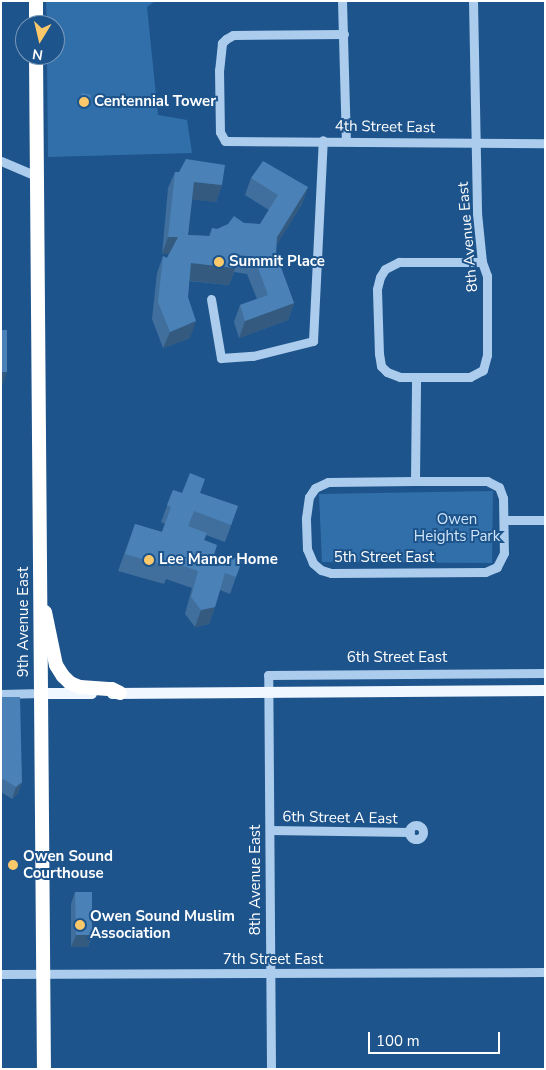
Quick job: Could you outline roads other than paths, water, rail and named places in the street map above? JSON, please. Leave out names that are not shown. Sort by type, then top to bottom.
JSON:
[{"type":"highway","points":[[36,1],[36,15]]},
{"type":"highway","name":"9th Avenue East","points":[[36,65],[44,1069]]},
{"type":"highway","points":[[41,597],[51,630],[56,665],[63,676],[80,687],[112,689],[120,693]]},
{"type":"main road","points":[[41,693],[545,690]]},
{"type":"street","points":[[342,1],[346,141]]},
{"type":"street","name":"8th Avenue East","points":[[416,377],[470,377],[477,375],[485,367],[487,355],[487,276],[482,262],[477,213],[473,1]]},
{"type":"street","name":"4th Street East","points":[[344,34],[234,35],[226,38],[222,43],[219,70],[220,132],[225,141],[323,140],[545,143]]},
{"type":"street","points":[[211,299],[221,358],[253,356],[313,341],[323,140]]},
{"type":"street","points":[[1,161],[37,176]]},
{"type":"street","points":[[415,481],[416,377],[393,376],[381,366],[377,290],[382,274],[389,266],[399,262],[482,262]]},
{"type":"street","name":"5th Street East","points":[[415,481],[491,482],[499,487],[503,495],[504,520],[503,559],[497,567],[488,572],[331,573],[321,570],[313,564],[307,549],[306,518],[308,497],[315,488],[328,482],[415,481]]},
{"type":"street","points":[[504,520],[545,520]]},
{"type":"street","points":[[409,673],[409,691]]},
{"type":"street","name":"6th Street East","points":[[267,692],[267,678],[270,674],[545,673]]},
{"type":"street","points":[[502,674],[503,690]]},
{"type":"street","name":"8th Avenue East","points":[[267,692],[270,830],[271,1069]]},
{"type":"street","points":[[1,694],[41,693]]},
{"type":"street","name":"6th Street A East","points":[[270,830],[410,832]]},
{"type":"street","name":"7th Street East","points":[[1,974],[545,972]]},
{"type":"place","name":"Centennial Tower","points":[[84,102]]},
{"type":"place","name":"Summit Place","points":[[219,262]]},
{"type":"place","name":"Lee Manor Home","points":[[149,560]]},
{"type":"place","name":"Owen Sound Courthouse","points":[[13,865]]},
{"type":"place","name":"Owen Sound Muslim Association","points":[[80,925]]},
{"type":"park label","name":"Owen Heights Park","points":[[457,528]]}]
